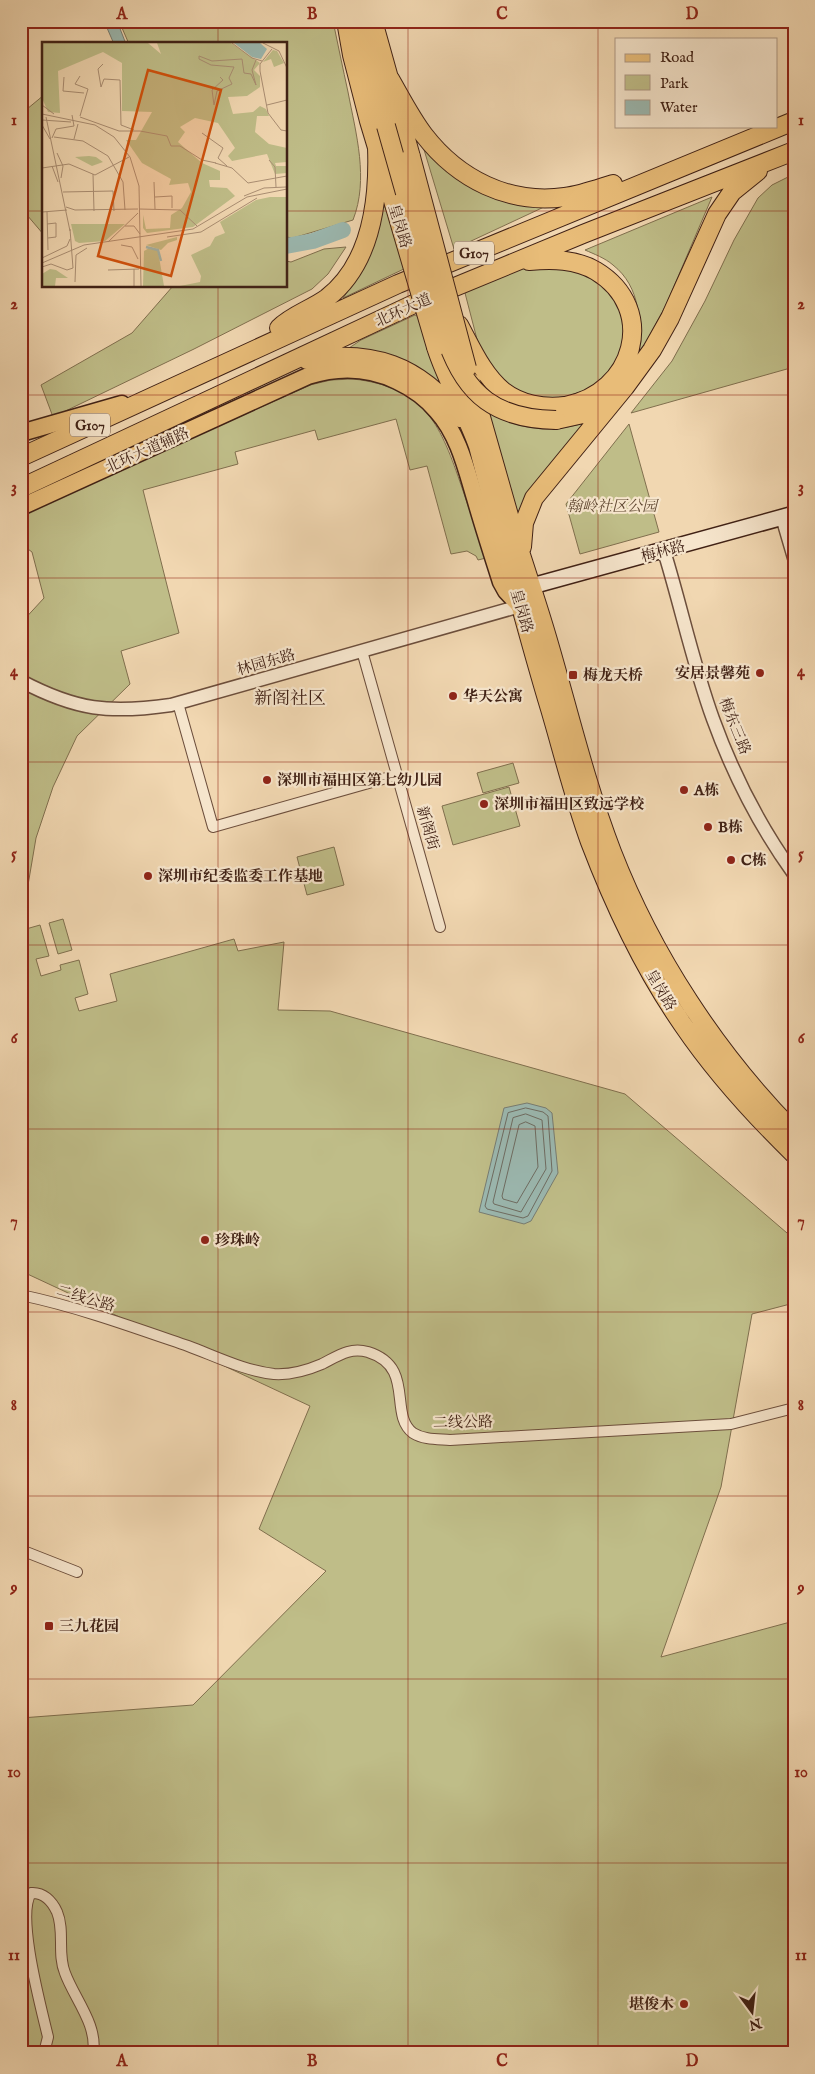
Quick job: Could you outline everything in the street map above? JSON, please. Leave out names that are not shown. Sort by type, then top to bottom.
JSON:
[{"type":"highway","name":"皇岗路","points":[[346,21],[356,73],[436,347],[478,446],[520,606],[576,800],[590,841],[625,924],[650,972],[682,1024],[721,1077],[760,1122],[794,1154]]},
{"type":"highway","points":[[355,21],[447,341],[460,372],[480,396],[498,407],[528,418],[556,420],[583,414],[598,408],[625,387]]},
{"type":"highway","name":"皇岗路","points":[[373,21],[455,317],[475,368],[522,555],[596,804],[612,851],[633,899],[657,946],[700,1017],[751,1085],[794,1132]]},
{"type":"highway","points":[[390,79],[424,135],[449,162],[478,182],[492,189],[524,198],[567,197],[594,190],[746,140]]},
{"type":"highway","name":"北环大道","points":[[778,127],[794,121]]},
{"type":"highway","name":"北环大道","points":[[21,457],[407,280],[776,128]]},
{"type":"highway","points":[[257,348],[282,324],[330,296],[341,285],[355,264],[368,235],[375,207],[378,168],[377,147]]},
{"type":"highway","points":[[522,555],[524,523],[534,498],[625,387],[662,334],[711,225],[724,204],[746,180],[788,153]]},
{"type":"highway","name":"北环大道","points":[[21,488],[269,370],[416,303],[788,153]]},
{"type":"highway","points":[[475,368],[517,399],[542,406],[557,407],[574,404],[601,391],[613,382],[622,370],[627,358],[631,341],[630,314],[617,290],[607,279],[595,270],[580,264],[563,261],[549,259],[514,263]]},
{"type":"highway","points":[[269,370],[305,361],[336,357],[372,358],[388,363],[401,368],[426,383],[462,420],[478,446]]},
{"type":"main road","name":"北环大道辅路","points":[[21,506],[272,394],[308,376],[322,372],[355,368],[385,375],[422,397],[438,412],[458,445],[501,582],[506,591],[520,606]]},
{"type":"main road","points":[[21,433],[158,393]]},
{"type":"main road","name":"梅林路","points":[[534,591],[789,520]]},
{"type":"street","points":[[789,520],[794,558]]},
{"type":"street","name":"梅东三路","points":[[665,555],[713,720],[755,811],[773,844],[794,874]]},
{"type":"street","name":"林园东路","points":[[21,681],[58,699],[96,709],[148,708],[178,703],[520,606]]},
{"type":"street","name":"新阁街","points":[[362,651],[440,927]]},
{"type":"street","points":[[178,703],[213,827],[397,775]]},
{"type":"street","points":[[776,1114],[794,1116]]},
{"type":"street","name":"二线公路","points":[[21,1295],[139,1329],[258,1371],[288,1373],[313,1367],[344,1352],[354,1350],[366,1352],[382,1359],[392,1369],[398,1380],[402,1411],[409,1429],[415,1434],[433,1439],[450,1440],[731,1424],[794,1408]]},
{"type":"street","points":[[21,1550],[78,1572]]},
{"type":"street","points":[[44,2053],[48,2037],[26,1932],[26,1901],[31,1893],[38,1892],[48,1899],[57,1913],[61,1936],[60,1956],[64,1973],[87,2018],[95,2044],[93,2053]]},
{"type":"green space","points":[[119,21],[333,21],[360,156],[360,189],[353,220],[293,238],[288,237],[288,42],[128,42]]},
{"type":"green space","points":[[42,97],[42,233],[21,208],[21,114]]},
{"type":"green space","points":[[422,143],[447,170],[475,190],[508,202],[544,207],[454,249]]},
{"type":"green space","points":[[794,174],[794,367],[631,413],[672,361],[705,301],[734,240],[758,198],[772,185]]},
{"type":"green space","points":[[712,197],[666,305],[639,355],[639,318],[634,295],[629,284],[622,274],[610,263],[585,250]]},
{"type":"green space","points":[[384,198],[408,267],[343,298],[358,275],[370,251],[379,225]]},
{"type":"green space","points":[[346,247],[328,274],[312,289],[194,349],[53,417],[41,385],[132,333],[171,288],[288,288],[288,261],[291,262],[324,249]]},
{"type":"green space","points":[[562,264],[606,285],[624,318],[624,351],[601,385],[556,400],[526,396],[500,380],[479,347],[465,293],[526,267]]},
{"type":"green space","points":[[415,315],[421,318],[445,391],[375,351],[349,348],[361,340]]},
{"type":"green space","points":[[353,379],[377,383],[396,390],[412,399],[425,411],[444,441],[452,460],[486,558],[478,560],[476,556],[467,551],[451,554],[427,466],[410,470],[396,419],[318,440],[315,430],[235,452],[238,464],[143,490],[179,633],[121,651],[130,684],[77,736],[53,787],[36,838],[27,891],[26,929],[40,925],[49,956],[36,959],[41,976],[61,970],[60,965],[79,960],[88,994],[75,998],[79,1011],[117,1001],[110,974],[234,939],[238,951],[284,942],[278,1010],[330,1011],[625,1094],[794,1239],[794,1303],[752,1314],[721,1487],[661,1657],[794,1621],[794,2053],[21,2053],[21,1718],[193,1705],[326,1571],[259,1529],[310,1406],[21,1271],[21,623],[44,598],[32,552],[21,544],[21,515],[310,385],[331,380]]},
{"type":"green space","points":[[484,409],[509,422],[536,428],[562,428],[590,421],[520,520]]},
{"type":"green space","name":"翰岭社区公园","points":[[629,424],[659,532],[580,554],[566,504]]},
{"type":"green space","points":[[513,763],[519,783],[483,793],[477,773]]},
{"type":"green space","points":[[509,787],[520,826],[453,845],[442,806]]},
{"type":"green space","points":[[334,847],[344,885],[307,895],[297,857]]},
{"type":"green space","points":[[63,919],[72,950],[58,954],[49,923]]},
{"type":"water","points":[[104,21],[117,21],[125,42],[113,42]]},
{"type":"water","points":[[527,1103],[546,1108],[552,1113],[558,1173],[531,1221],[524,1224],[479,1212],[504,1108]]},
{"type":"waterway","points":[[288,246],[313,241],[343,230]]},
{"type":"place","name":"安居景馨苑","points":[[760,673]]},
{"type":"place","name":"梅龙天桥","points":[[573,675]]},
{"type":"place","name":"华天公寓","points":[[453,696]]},
{"type":"place","name":"深圳市福田区第七幼儿园","points":[[267,780]]},
{"type":"place","name":"A栋","points":[[684,790]]},
{"type":"place","name":"深圳市福田区致远学校","points":[[484,804]]},
{"type":"place","name":"B栋","points":[[708,827]]},
{"type":"place","name":"C栋","points":[[731,860]]},
{"type":"place","name":"深圳市纪委监委工作基地","points":[[148,876]]},
{"type":"place","name":"珍珠岭","points":[[205,1240]]},
{"type":"place","name":"三九花园","points":[[49,1626]]},
{"type":"place","name":"堪俊木","points":[[684,2004]]},
{"type":"district","name":"新阁社区","points":[[290,698]]}]
